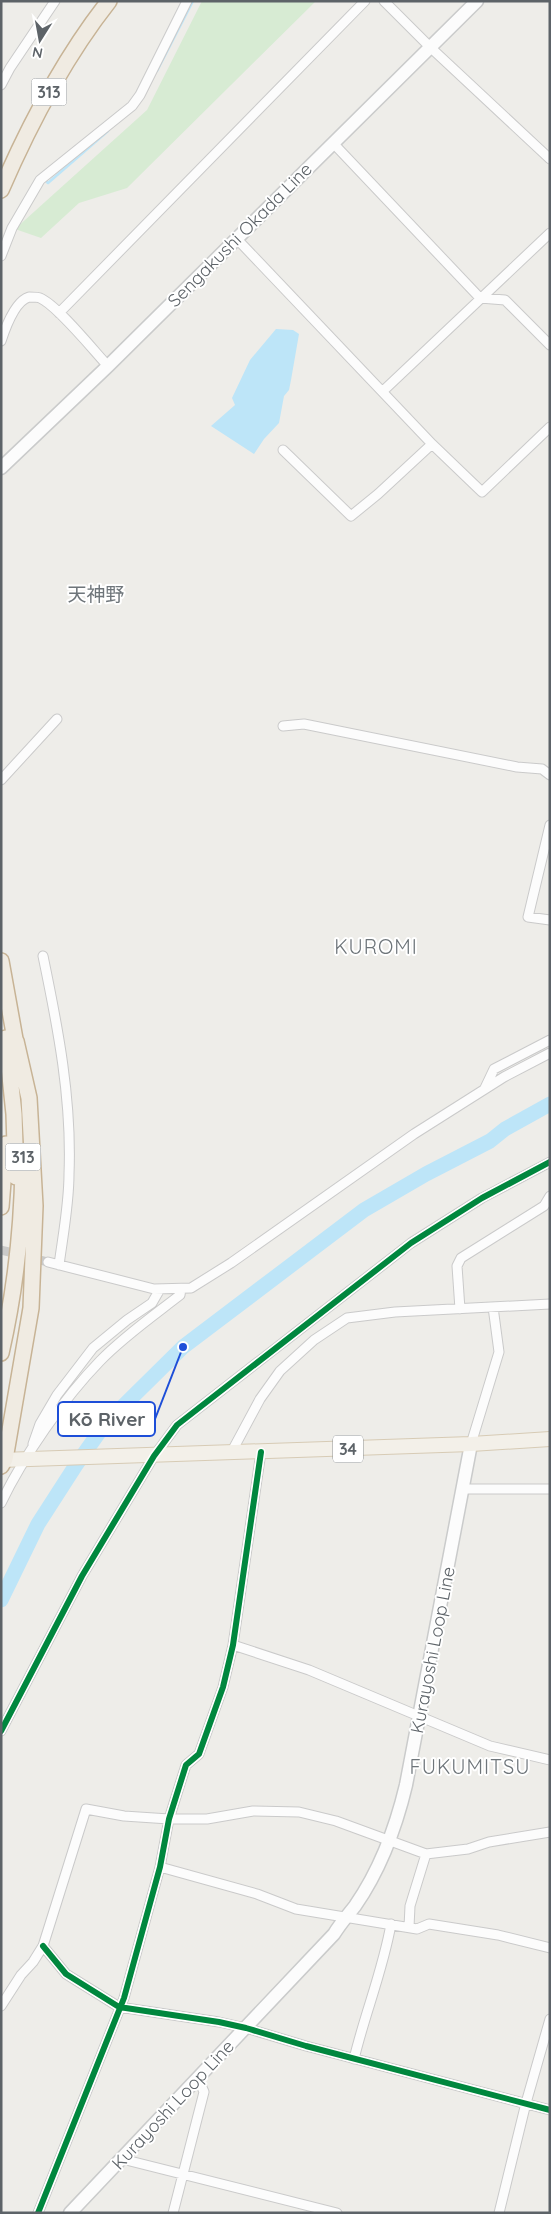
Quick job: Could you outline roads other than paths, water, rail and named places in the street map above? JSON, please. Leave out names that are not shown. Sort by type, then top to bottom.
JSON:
[{"type":"highway","name":"313","points":[[3,179],[30,110],[56,66],[100,1]]},
{"type":"highway","name":"313","points":[[3,179],[36,113],[61,70],[109,1]]},
{"type":"highway","points":[[1,198],[3,179]]},
{"type":"highway","name":"313","points":[[1,961],[22,1114],[23,1198],[13,1291],[1,1353]]},
{"type":"highway","name":"313","points":[[1,1008],[11,1042],[16,1161],[12,1242],[1,1313]]},
{"type":"highway","points":[[1,1207],[6,1164],[11,1042]]},
{"type":"highway","points":[[2,1462],[31,1308],[34,1206],[29,1098],[11,1042]]},
{"type":"main road","name":"Sengakushi Okada Line","points":[[1,468],[108,366],[477,1]]},
{"type":"main road","name":"34","points":[[2,1462],[32,1458],[261,1452],[550,1439]]},
{"type":"main road","name":"Kurayoshi Loop Line","points":[[70,2213],[334,1934],[355,1906],[374,1874],[398,1818],[421,1718],[471,1444]]},
{"type":"street","points":[[1,85],[5,66],[55,1]]},
{"type":"street","points":[[1,256],[12,228],[40,180],[132,106],[140,95],[187,1]]},
{"type":"street","points":[[59,313],[365,1]]},
{"type":"street","points":[[384,1],[430,48],[550,159]]},
{"type":"street","points":[[333,143],[480,298],[505,300],[550,345]]},
{"type":"street","points":[[383,391],[550,232]]},
{"type":"street","points":[[237,239],[432,444],[482,492],[550,427]]},
{"type":"street","points":[[1,341],[7,323],[23,300],[30,297],[40,298],[59,313],[108,366]]},
{"type":"street","points":[[283,450],[351,516],[432,444]]},
{"type":"street","points":[[1,780],[57,719]]},
{"type":"street","points":[[283,726],[304,724],[517,767],[542,769],[550,775]]},
{"type":"street","points":[[550,825],[528,918],[550,920]]},
{"type":"street","points":[[42,956],[59,1030],[66,1082],[69,1130],[69,1175],[59,1265]]},
{"type":"street","points":[[484,1089],[494,1069],[550,1040]]},
{"type":"street","points":[[48,1262],[129,1284],[160,1289],[191,1288],[231,1263],[414,1134],[484,1089],[550,1053]]},
{"type":"street","points":[[1,1731],[82,1576],[150,1456],[177,1425],[411,1244],[482,1198],[550,1162]]},
{"type":"street","points":[[460,1309],[457,1266],[461,1258],[544,1206],[550,1196]]},
{"type":"street","points":[[32,1458],[40,1424],[53,1402],[93,1348],[127,1320],[152,1304],[160,1289]]},
{"type":"street","points":[[1,1503],[32,1458],[68,1398],[100,1361],[180,1295],[181,1289]]},
{"type":"street","points":[[231,1453],[260,1399],[280,1371],[314,1340],[333,1326],[354,1316],[550,1304]]},
{"type":"street","points":[[471,1444],[499,1352],[492,1307]]},
{"type":"street","points":[[38,2213],[124,1998],[160,1867],[170,1819],[186,1765],[199,1754],[223,1687],[233,1645],[261,1452]]},
{"type":"street","points":[[462,1489],[550,1489]]},
{"type":"street","points":[[233,1645],[309,1670],[490,1746],[550,1760]]},
{"type":"street","points":[[1,2006],[21,1975],[44,1946],[86,1809],[124,1816],[170,1819],[206,1819],[254,1811],[299,1812],[336,1820],[426,1854],[468,1849],[489,1842],[550,1832]]},
{"type":"street","points":[[409,1927],[410,1906],[426,1854]]},
{"type":"street","points":[[160,1867],[257,1894],[296,1909],[417,1928],[430,1924],[498,1935],[550,1948]]},
{"type":"street","points":[[354,2059],[387,1945],[391,1924]]},
{"type":"street","points":[[44,1946],[66,1974],[119,2007],[219,2022],[246,2028],[354,2059],[550,2110]]},
{"type":"street","points":[[499,2213],[526,2103],[550,2019]]},
{"type":"street","points":[[174,2213],[204,2092],[198,2078]]},
{"type":"street","points":[[122,2159],[337,2213]]},
{"type":"water","points":[[276,329],[293,330],[299,334],[291,380],[289,390],[284,396],[279,423],[264,439],[254,454],[211,426],[235,405],[232,398],[250,360]]},
{"type":"waterway","points":[[157,71],[193,1]]},
{"type":"waterway","points":[[47,182],[108,131]]},
{"type":"waterway","points":[[1,1600],[38,1524],[105,1424],[183,1347],[364,1210],[426,1174],[490,1141],[505,1129],[550,1104]]},
{"type":"tunnel","points":[[1,1250],[48,1262]]},
{"type":"place","name":"Kō River","points":[[183,1347]]},
{"type":"district","name":"天神野","points":[[96,594]]},
{"type":"district","name":"KUROMI","points":[[376,947]]},
{"type":"district","name":"FUKUMITSU","points":[[470,1767]]}]
